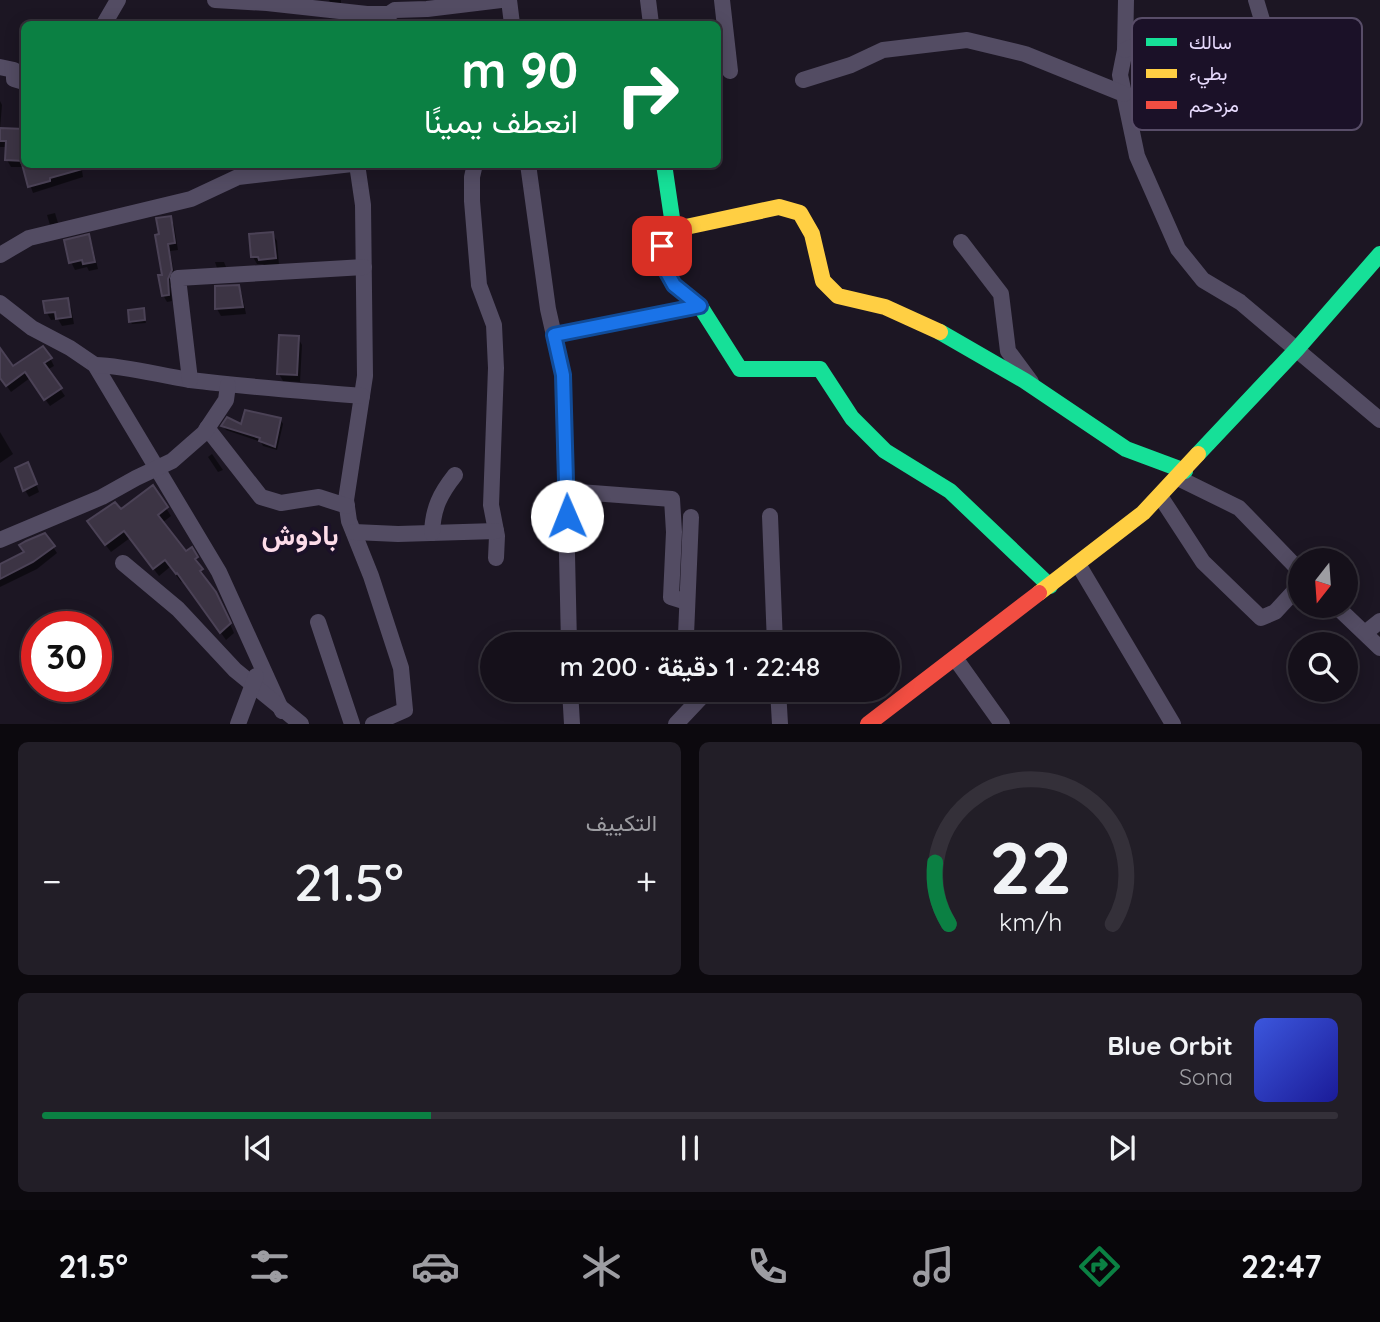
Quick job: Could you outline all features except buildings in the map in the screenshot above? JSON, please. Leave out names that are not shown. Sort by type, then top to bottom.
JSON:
[{"type":"street","points":[[106,21],[118,0]]},
{"type":"street","points":[[215,0],[368,7],[389,19],[396,10],[501,0]]},
{"type":"street","points":[[509,0],[512,21]]},
{"type":"street","points":[[648,0],[652,21]]},
{"type":"street","points":[[722,0],[730,71]]},
{"type":"street","points":[[1126,0],[1125,50],[1120,75],[1137,156],[1178,249],[1203,280],[1240,302],[1380,420]]},
{"type":"street","points":[[1256,0],[1261,18]]},
{"type":"street","points":[[803,80],[851,65],[883,50],[967,40],[1025,54],[1124,94]]},
{"type":"street","points":[[1125,50],[1132,47]]},
{"type":"street","points":[[0,67],[15,70],[14,79],[21,81]]},
{"type":"street","points":[[0,255],[29,238],[191,199],[239,177],[317,168]]},
{"type":"street","points":[[358,168],[363,205],[365,376],[347,506],[397,655],[405,710],[373,723]]},
{"type":"street","points":[[474,168],[472,201],[479,285],[494,325],[496,368],[491,505],[496,531],[496,558]]},
{"type":"street","points":[[529,168],[548,309],[563,375],[569,632]]},
{"type":"street","points":[[665,168],[673,214],[672,230],[659,258],[674,285],[700,306],[740,369],[820,369],[852,418],[885,451],[950,491],[1049,586]]},
{"type":"street","points":[[672,230],[779,207],[800,213],[811,234],[823,281],[838,296],[884,307],[930,326],[1035,388],[1126,449],[1182,474],[1239,508],[1288,559]]},
{"type":"street","points":[[961,242],[1001,294],[1008,351],[1035,388]]},
{"type":"street","points":[[868,723],[1143,513],[1297,349],[1380,254]]},
{"type":"street","points":[[190,380],[178,278],[364,267]]},
{"type":"street","points":[[0,303],[32,328],[71,348],[94,365],[219,572],[282,710]]},
{"type":"street","points":[[554,335],[700,306]]},
{"type":"street","points":[[94,365],[114,365],[190,380],[362,396]]},
{"type":"street","points":[[0,540],[102,498],[172,461],[207,428],[226,400],[228,384]]},
{"type":"street","points":[[207,428],[261,497],[281,503],[319,497],[347,506]]},
{"type":"street","points":[[432,533],[432,516],[439,496],[455,475]]},
{"type":"street","points":[[566,491],[672,499],[674,532],[671,597],[687,602]]},
{"type":"street","points":[[1160,496],[1203,562],[1261,618],[1275,612],[1288,598]]},
{"type":"street","points":[[770,516],[775,632]]},
{"type":"street","points":[[686,632],[691,517]]},
{"type":"street","points":[[354,532],[496,531]]},
{"type":"street","points":[[123,563],[178,609],[235,670],[301,723]]},
{"type":"street","points":[[1078,564],[1173,723]]},
{"type":"street","points":[[1349,618],[1380,648]]},
{"type":"street","points":[[1365,632],[1380,621]]},
{"type":"street","points":[[318,622],[352,723]]},
{"type":"street","points":[[955,658],[1002,723]]},
{"type":"street","points":[[238,723],[261,664]]},
{"type":"street","points":[[571,702],[572,723]]},
{"type":"street","points":[[676,723],[696,702]]},
{"type":"street","points":[[779,702],[780,723]]},
{"type":"traffic: fast","points":[[665,168],[673,225],[659,258],[674,285],[700,306],[740,369],[820,369],[852,418],[885,451],[950,491],[1050,586]]},
{"type":"traffic: fast","points":[[1198,454],[1297,349],[1380,254]]},
{"type":"traffic: fast","points":[[940,332],[1025,381],[1126,449],[1185,471]]},
{"type":"traffic: slow","points":[[672,230],[779,207],[800,213],[812,234],[823,281],[838,296],[885,307],[940,332]]},
{"type":"traffic: slow","points":[[1039,593],[1143,513],[1198,454]]},
{"type":"traffic: jam","points":[[868,724],[1039,593]]},
{"type":"district","name":"بادوش","points":[[300,534]]},
{"type":"route","points":[[567,516],[563,375],[554,335],[700,306],[674,285],[659,258],[662,246]]}]
